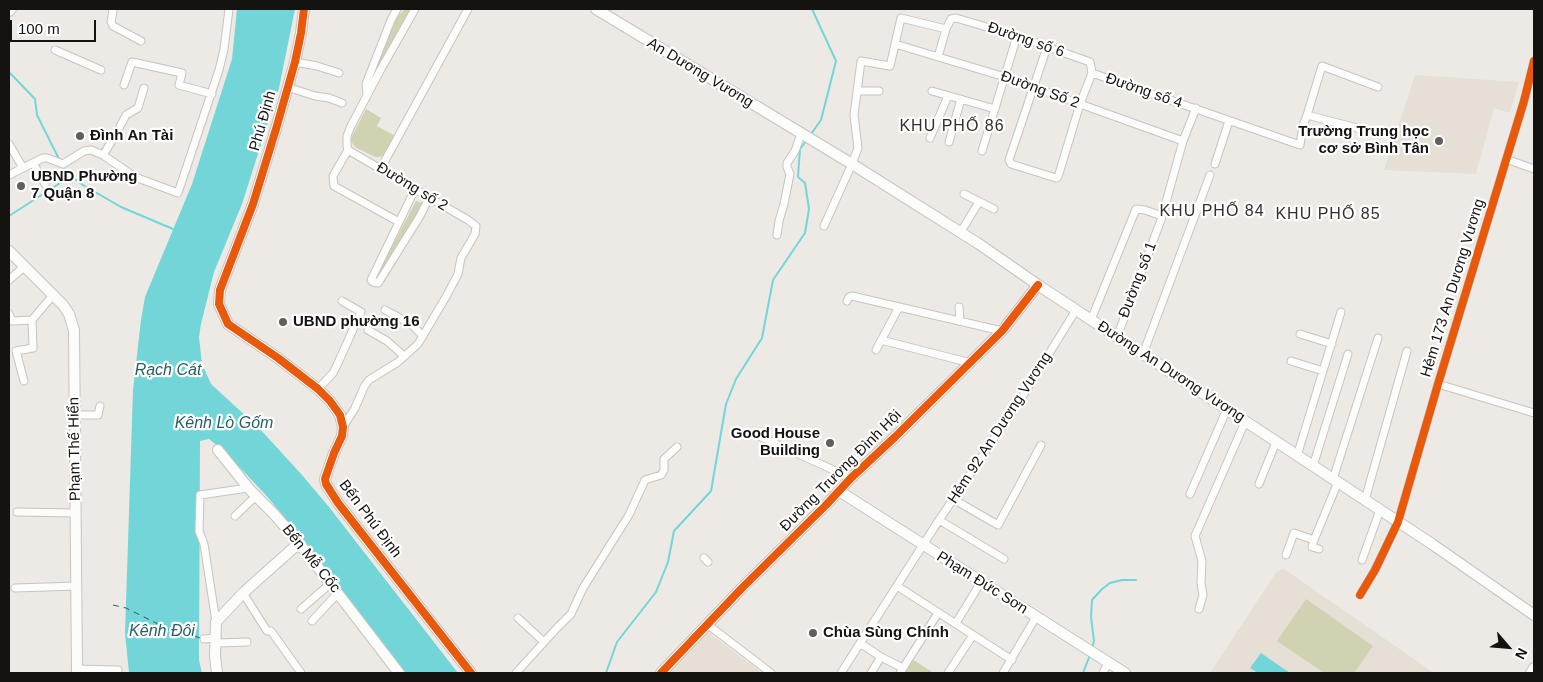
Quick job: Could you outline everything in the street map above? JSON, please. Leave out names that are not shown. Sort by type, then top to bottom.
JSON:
[{"type":"street","points":[[112,9],[111,22],[113,26],[141,41]]},
{"type":"street","points":[[9,175],[47,158],[64,164],[87,150],[91,150],[103,155],[135,177],[178,193],[212,94],[224,49],[229,9]]},
{"type":"street","name":"Phú Định","points":[[304,9],[295,62],[276,129],[240,239],[220,290],[218,304],[228,324],[278,358],[318,389]]},
{"type":"street","points":[[368,95],[366,84],[397,9]]},
{"type":"street","points":[[399,222],[334,186],[334,176],[348,150],[347,136],[416,9]]},
{"type":"street","points":[[381,168],[468,9]]},
{"type":"street","name":"An Dương Vương","points":[[596,9],[803,135]]},
{"type":"street","points":[[824,226],[858,148],[854,115],[861,61],[890,66],[901,18],[946,29],[938,57]]},
{"type":"street","name":"Đường số 6","points":[[946,29],[951,19],[956,18],[1017,36],[1090,62],[1092,72]]},
{"type":"street","points":[[982,152],[1017,36]]},
{"type":"street","name":"Đường Số 2","points":[[895,44],[1005,77],[1183,142]]},
{"type":"street","points":[[1048,47],[1009,160],[1011,164],[1058,177],[1080,104],[1092,72]]},
{"type":"street","points":[[55,50],[101,70]]},
{"type":"street","name":"Hẻm 173 An Dương Vương","points":[[1360,595],[1375,570],[1398,522],[1534,61]]},
{"type":"street","points":[[124,85],[132,62],[182,74],[179,85],[212,94]]},
{"type":"street","points":[[295,62],[339,73]]},
{"type":"street","points":[[1378,86],[1322,66],[1307,115],[1380,134]]},
{"type":"street","name":"Đường số 4","points":[[1092,72],[1300,145],[1307,115]]},
{"type":"street","points":[[287,87],[342,103]]},
{"type":"street","points":[[103,155],[126,115],[138,108],[144,88]]},
{"type":"street","points":[[858,91],[879,91]]},
{"type":"street","points":[[932,91],[995,109]]},
{"type":"street","points":[[930,138],[948,96]]},
{"type":"street","points":[[948,142],[961,100]]},
{"type":"street","name":"Đường số 1","points":[[1117,337],[1162,216],[1183,142],[1196,108]]},
{"type":"street","points":[[1215,164],[1229,121]]},
{"type":"street","points":[[777,235],[790,174],[787,163],[796,152],[803,135]]},
{"type":"street","name":"Đường An Dương Vương","points":[[803,135],[979,244],[1038,285],[1398,522],[1534,615]]},
{"type":"street","points":[[9,144],[23,168]]},
{"type":"street","name":"Đường số 2","points":[[348,150],[476,226],[473,239],[461,258],[458,274],[423,336]]},
{"type":"street","points":[[1506,159],[1534,169]]},
{"type":"street","points":[[33,163],[45,184]]},
{"type":"street","points":[[1143,354],[1210,175]]},
{"type":"street","points":[[415,189],[373,276],[372,280],[375,283],[378,283],[384,274],[429,198]]},
{"type":"street","points":[[964,194],[994,209]]},
{"type":"street","points":[[960,233],[979,202]]},
{"type":"street","points":[[1091,320],[1136,209],[1162,216]]},
{"type":"street","name":"Phạm Thế Hiển","points":[[9,251],[64,305],[74,330],[77,671]]},
{"type":"street","points":[[9,280],[25,266]]},
{"type":"street","name":"Đường Trương Đình Hội","points":[[661,673],[851,478],[971,363],[1002,331],[1038,285]]},
{"type":"street","points":[[24,381],[16,351],[33,348],[32,320],[54,294]]},
{"type":"street","points":[[849,298],[1002,331]]},
{"type":"street","points":[[342,301],[361,312],[337,365],[318,389],[340,415],[343,427]]},
{"type":"street","points":[[959,307],[960,321]]},
{"type":"street","points":[[876,350],[899,308]]},
{"type":"street","points":[[343,427],[369,380],[404,356],[418,344],[423,336],[411,324],[385,310]]},
{"type":"street","name":"Hẻm 92 An Dương Vương","points":[[841,673],[922,545],[1026,391],[1076,310]]},
{"type":"street","points":[[1297,456],[1341,312]]},
{"type":"street","points":[[9,314],[12,320],[32,320]]},
{"type":"street","points":[[368,330],[387,340],[404,356]]},
{"type":"street","points":[[1300,334],[1332,344]]},
{"type":"street","points":[[1319,549],[1312,547],[1336,481],[1378,338]]},
{"type":"street","points":[[881,340],[971,363]]},
{"type":"street","points":[[1365,500],[1407,351]]},
{"type":"street","points":[[1313,466],[1348,354]]},
{"type":"street","points":[[1291,361],[1324,371]]},
{"type":"street","points":[[1438,384],[1534,413]]},
{"type":"street","points":[[74,414],[98,415],[100,406]]},
{"type":"street","points":[[1190,494],[1227,409]]},
{"type":"street","points":[[1199,609],[1203,595],[1201,583],[1202,561],[1195,536],[1245,422]]},
{"type":"street","name":"Bến Phú Định","points":[[343,427],[342,436],[325,479],[326,484],[338,504],[471,673]]},
{"type":"street","points":[[759,436],[851,478]]},
{"type":"street","points":[[1259,484],[1276,442]]},
{"type":"street","points":[[953,499],[998,525],[1041,445]]},
{"type":"street","points":[[516,673],[571,614],[583,588],[629,515],[645,480],[660,476],[664,470],[664,459],[677,447]]},
{"type":"street","name":"Bến Mễ Cốc","points":[[218,450],[252,492],[299,543],[399,673]]},
{"type":"street","name":"Phạm Đức Sơn","points":[[839,491],[1125,673]]},
{"type":"street","points":[[217,673],[215,656],[216,622],[204,544],[199,531],[200,495],[252,492]]},
{"type":"street","points":[[235,516],[252,492]]},
{"type":"street","points":[[1362,560],[1380,510]]},
{"type":"street","points":[[16,512],[76,513]]},
{"type":"street","points":[[939,520],[1004,559]]},
{"type":"street","points":[[1286,555],[1294,533],[1314,540]]},
{"type":"street","points":[[216,622],[243,593],[299,543]]},
{"type":"street","points":[[956,623],[981,582]]},
{"type":"street","points":[[301,609],[331,583]]},
{"type":"street","points":[[15,588],[77,586]]},
{"type":"street","points":[[897,586],[1012,660]]},
{"type":"street","points":[[243,593],[267,631],[271,631],[301,673]]},
{"type":"street","points":[[312,621],[338,593]]},
{"type":"street","points":[[860,643],[901,671],[938,613]]},
{"type":"street","points":[[1003,673],[1036,617]]},
{"type":"street","points":[[518,618],[544,642]]},
{"type":"street","points":[[707,624],[771,673]]},
{"type":"street","points":[[948,673],[972,634]]},
{"type":"street","points":[[204,639],[248,642]]},
{"type":"street","points":[[871,673],[881,657]]},
{"type":"street","points":[[1103,673],[1108,663]]},
{"type":"street","points":[[1531,673],[1534,668]]},
{"type":"street","points":[[77,671],[118,670]]},
{"type":"shaded area","name":"Trường Trung học cơ sở Bình Tân","points":[[1415,75],[1519,82],[1510,113],[1494,108],[1476,174],[1384,170]]},
{"type":"shaded area","points":[[1284,569],[1434,673],[1210,673],[1277,571]]},
{"type":"shaded area","points":[[708,632],[762,673],[668,673]]},
{"type":"green space","points":[[405,9],[413,9],[377,70],[397,17]]},
{"type":"green space","points":[[366,109],[381,118],[377,126],[395,136],[386,153],[380,157],[375,157],[355,147],[351,141]]},
{"type":"green space","points":[[416,201],[422,203],[423,207],[377,279],[377,275]]},
{"type":"green space","points":[[1306,599],[1373,646],[1354,673],[1324,673],[1277,641]]},
{"type":"green space","points":[[912,659],[934,673],[903,673]]},
{"type":"water","points":[[237,9],[295,9],[279,88],[242,204],[214,272],[199,337],[202,364],[211,384],[260,429],[329,507],[458,673],[406,673],[303,539],[264,493],[225,452],[209,439],[200,441],[199,660],[202,673],[129,673],[125,633],[133,390],[141,320],[145,297],[192,184],[232,59]]},
{"type":"water","points":[[1261,653],[1290,673],[1258,673],[1250,668]]},
{"type":"waterway","points":[[811,134],[821,120],[836,61],[812,9]]},
{"type":"waterway","points":[[9,72],[35,99],[37,115],[60,161]]},
{"type":"waterway","points":[[606,673],[617,642],[656,592],[668,562],[674,531],[711,491],[726,404],[736,379],[762,338],[773,280],[805,233],[809,209],[805,183],[798,177],[800,149],[807,140]]},
{"type":"waterway","points":[[63,167],[68,174],[83,185],[121,207],[173,229]]},
{"type":"waterway","points":[[9,216],[71,176]]},
{"type":"waterway","points":[[1092,648],[1094,641],[1091,617],[1092,600],[1110,583],[1122,580],[1136,580]]},
{"type":"waterway","points":[[1083,673],[1090,655]]},
{"type":"ferry route","points":[[113,605],[126,608],[170,630],[201,638]]},
{"type":"cycle path","points":[[304,9],[295,62],[276,129],[253,204],[220,290],[219,304],[228,324],[278,358],[318,389],[340,415],[343,427],[342,436],[325,479],[326,484],[338,503],[471,673]]},
{"type":"cycle path","points":[[1360,595],[1375,570],[1398,522],[1524,101],[1534,61]]},
{"type":"cycle path","points":[[661,673],[851,478],[1002,331],[1038,285]]},
{"type":"place","name":"Đình An Tài","points":[[80,136]]},
{"type":"place","name":"Trường Trung học cơ sở Bình Tân","points":[[1439,141]]},
{"type":"place","name":"UBND Phường 7 Quận 8","points":[[21,186]]},
{"type":"place","name":"UBND phường 16","points":[[283,322]]},
{"type":"place","name":"Good House Building","points":[[830,443]]},
{"type":"place","name":"Chùa Sùng Chính","points":[[813,633]]},
{"type":"district","name":"KHU PHỐ 86","points":[[952,127]]},
{"type":"district","name":"KHU PHỐ 84","points":[[1212,212]]},
{"type":"district","name":"KHU PHỐ 85","points":[[1328,215]]},
{"type":"water label","name":"Rạch Cát","points":[[168,371]]},
{"type":"water label","name":"Kênh Lò Gốm","points":[[224,424]]},
{"type":"water label","name":"Kênh Đôi","points":[[162,632]]}]
